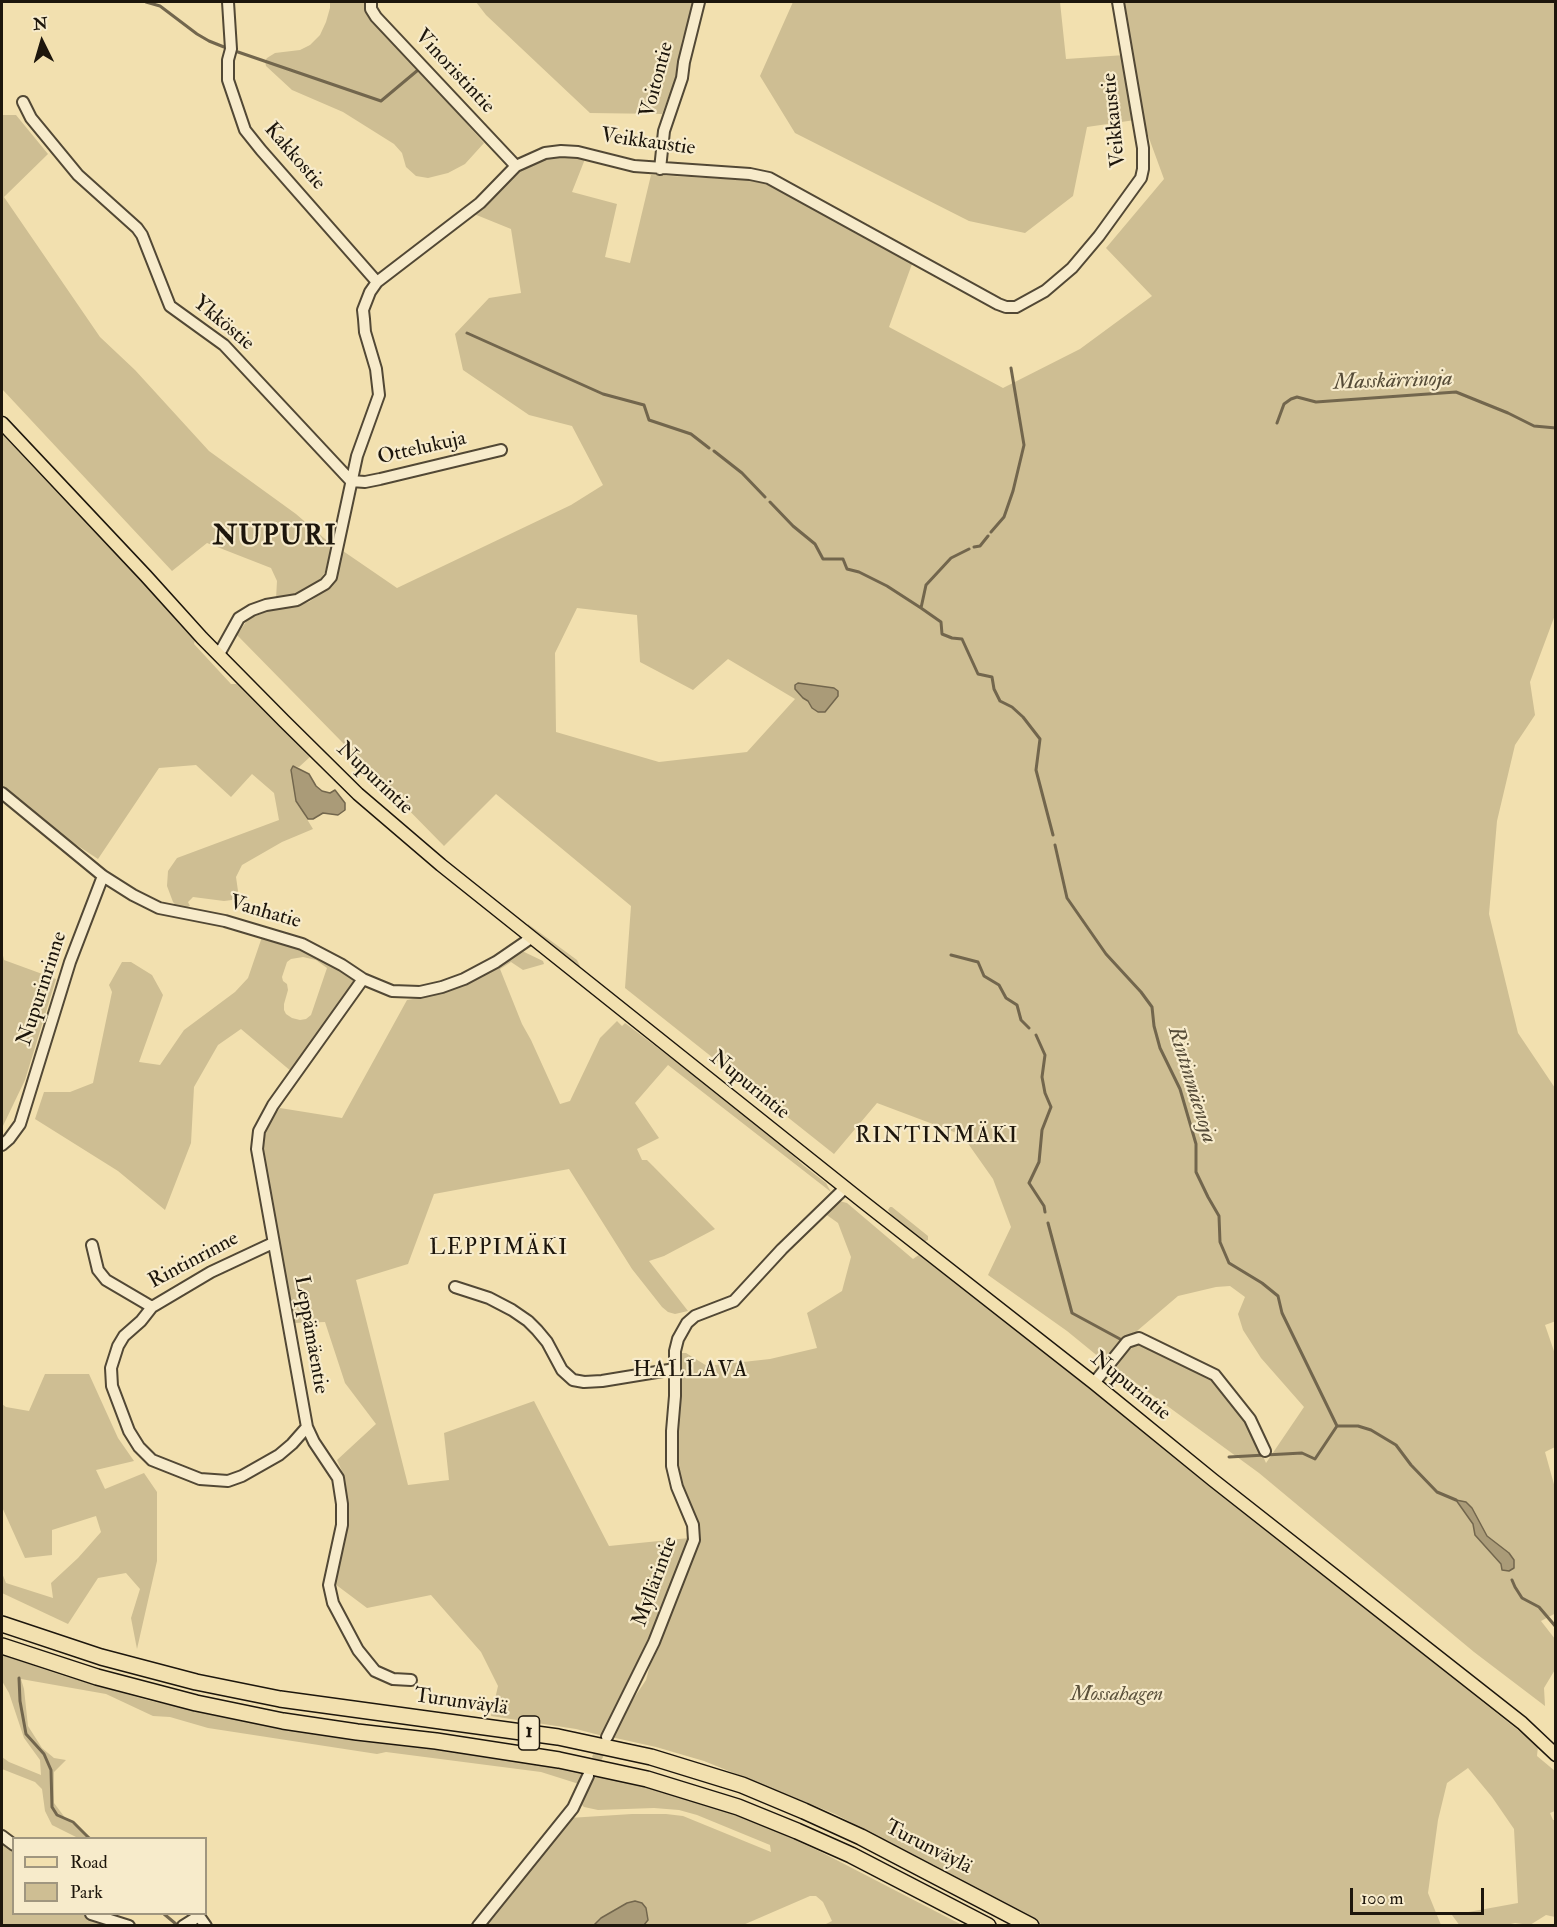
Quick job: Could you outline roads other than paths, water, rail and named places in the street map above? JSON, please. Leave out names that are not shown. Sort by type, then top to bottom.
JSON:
[{"type":"highway","name":"Turunväylä","points":[[2,1624],[101,1657],[196,1682],[280,1700],[558,1737],[651,1757],[742,1785],[804,1811],[861,1837],[1031,1926]]},
{"type":"highway","name":"Turunväylä","points":[[2,1646],[97,1677],[283,1721],[559,1760],[647,1779],[738,1807],[797,1831],[851,1855],[988,1926]]},
{"type":"main road","name":"Nupurintie","points":[[2,423],[219,654],[358,794],[531,938],[1522,1724],[1556,1755]]},
{"type":"main road","name":"Nupurintie","points":[[1522,1724],[1556,1745]]},
{"type":"street","name":"Kakkostie","points":[[228,2],[231,49],[228,60],[228,80],[245,130],[377,282]]},
{"type":"street","name":"Vinoristintie","points":[[370,2],[376,17],[516,166]]},
{"type":"street","name":"Voitontie","points":[[660,169],[664,130],[682,78],[699,2]]},
{"type":"street","name":"Veikkaustie","points":[[219,654],[239,618],[266,605],[297,600],[325,584],[331,577],[357,456],[379,395],[378,381],[365,332],[363,310],[366,300],[377,282],[480,203],[516,166],[545,153],[561,151],[578,152],[634,166],[750,174],[769,178],[998,304],[1016,307],[1045,291],[1072,268],[1099,236],[1141,178],[1143,148],[1118,2]]},
{"type":"street","name":"Ykköstie","points":[[23,102],[30,118],[78,175],[137,228],[142,235],[170,306],[224,345],[351,481]]},
{"type":"street","name":"Ottelukuja","points":[[351,481],[365,482],[380,479],[501,450]]},
{"type":"street","name":"Vanhatie","points":[[2,793],[103,876],[159,909],[225,921],[302,944],[363,979],[392,991],[420,992],[464,979],[496,962],[531,938]]},
{"type":"street","name":"Nupurinrinne","points":[[2,1144],[9,1139],[20,1124],[70,962],[103,876]]},
{"type":"street","name":"Leppämäentie","points":[[363,979],[273,1105],[259,1131],[257,1149],[307,1427],[314,1442],[338,1478],[342,1525],[329,1585],[336,1610],[358,1650],[375,1671],[393,1679],[411,1680]]},
{"type":"street","name":"Myllärintie","points":[[607,1737],[654,1642],[694,1540],[693,1525],[674,1478],[672,1466],[675,1351],[678,1339],[687,1323],[695,1316],[734,1301],[782,1249],[845,1188]]},
{"type":"street","name":"Rintinrinne","points":[[92,1245],[98,1270],[106,1280],[152,1307],[211,1272],[273,1243]]},
{"type":"street","points":[[455,1287],[489,1298],[528,1321],[547,1342],[562,1370],[573,1380],[602,1381],[675,1369]]},
{"type":"street","points":[[152,1307],[121,1341],[111,1368],[112,1386],[129,1431],[139,1447],[152,1460],[200,1479],[228,1481],[242,1476],[279,1455],[307,1427]]},
{"type":"street","points":[[1094,1383],[1128,1342],[1139,1338],[1215,1375],[1250,1419],[1265,1451]]},
{"type":"street","points":[[478,1926],[573,1808],[588,1776]]},
{"type":"street","points":[[94,1915],[129,1926]]},
{"type":"street","points":[[183,1926],[199,1916],[206,1926]]},
{"type":"waterway","points":[[146,2],[160,6],[197,34],[224,47]]},
{"type":"waterway","points":[[238,52],[381,101],[418,70]]},
{"type":"waterway","points":[[467,333],[603,394],[644,405],[649,420],[691,434],[709,448]]},
{"type":"waterway","points":[[991,532],[1004,517],[1024,445],[1011,368]]},
{"type":"waterway","name":"Masskärrinoja","points":[[1277,423],[1284,404],[1297,397],[1316,402],[1456,392],[1534,426],[1556,428]]},
{"type":"waterway","points":[[714,451],[742,473],[765,497]]},
{"type":"waterway","name":"Rintinmäenoja","points":[[770,502],[793,526],[815,544],[823,559],[843,559],[847,569],[859,572],[887,586],[941,622],[942,634],[962,639],[978,674],[992,677],[994,689],[1000,701],[1012,707],[1023,717],[1040,739],[1036,770],[1053,835]]},
{"type":"waterway","points":[[974,547],[980,546],[988,536]]},
{"type":"waterway","points":[[921,608],[926,585],[951,558],[969,549]]},
{"type":"waterway","name":"Rintinmäenoja","points":[[1055,845],[1067,898],[1106,954],[1152,1007],[1160,1048],[1180,1089],[1196,1144],[1196,1172],[1219,1216],[1220,1242],[1229,1263],[1262,1283],[1278,1296],[1282,1313],[1337,1426]]},
{"type":"waterway","points":[[951,955],[978,962],[984,976],[999,985],[1006,998],[1017,1005],[1021,1020],[1029,1028]]},
{"type":"waterway","points":[[1036,1035],[1045,1055],[1042,1077],[1051,1107],[1042,1130],[1039,1162],[1029,1183],[1044,1206],[1045,1212]]},
{"type":"waterway","points":[[1048,1223],[1072,1313],[1120,1339]]},
{"type":"waterway","name":"Rintinmäenoja","points":[[1337,1426],[1358,1426],[1371,1430],[1396,1445],[1411,1465],[1437,1492],[1456,1500]]},
{"type":"waterway","points":[[1229,1457],[1302,1453],[1315,1459],[1337,1426]]},
{"type":"waterway","name":"Rintinmäenoja","points":[[1512,1580],[1522,1598],[1539,1607],[1556,1627]]},
{"type":"waterway","points":[[19,1678],[20,1701],[26,1734],[44,1754],[51,1770],[52,1807],[57,1815],[73,1822],[88,1837]]},
{"type":"waterway","points":[[165,1915],[176,1924]]},
{"type":"tunnel","points":[[590,1773],[605,1741]]},
{"type":"district","name":"NUPURI","points":[[275,538]]},
{"type":"district","name":"RINTINMÄKI","points":[[937,1137]]},
{"type":"district","name":"LEPPIMÄKI","points":[[499,1249]]},
{"type":"district","name":"HALLAVA","points":[[691,1371]]},
{"type":"park label","name":"Mossahagen","points":[[1117,1695]]}]
